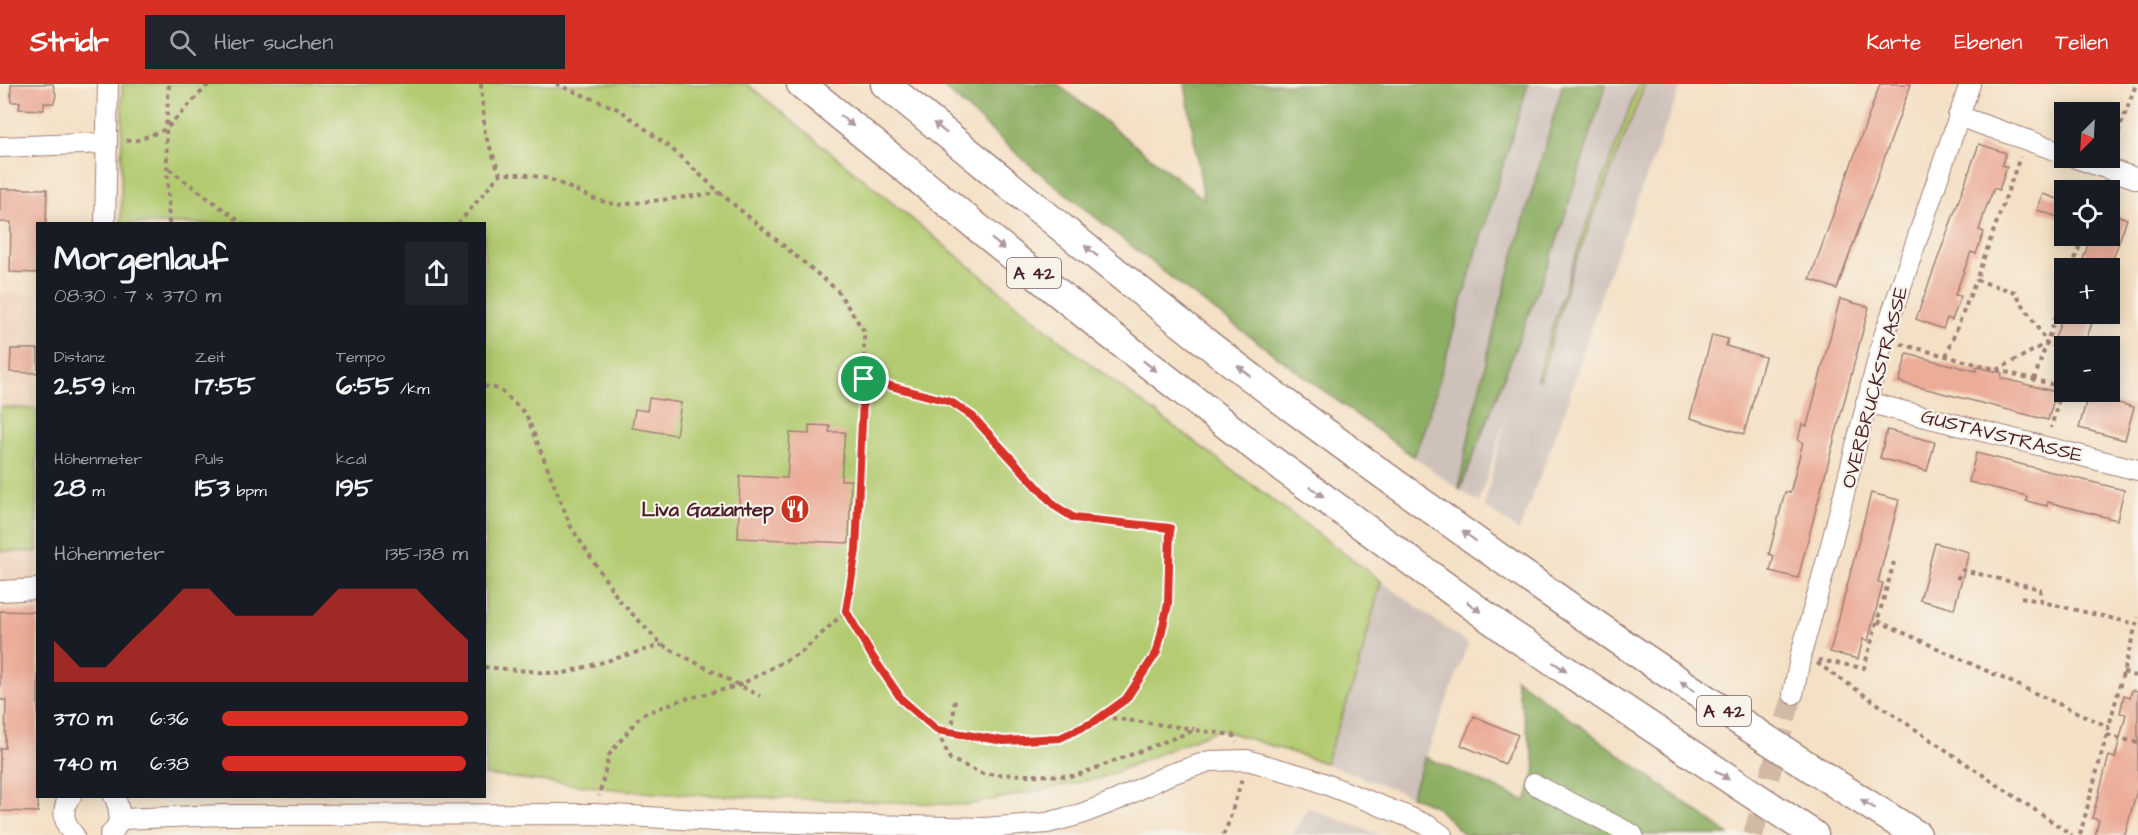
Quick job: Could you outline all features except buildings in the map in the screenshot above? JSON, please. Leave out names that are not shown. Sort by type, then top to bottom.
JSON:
[{"type":"highway","name":"A 42","points":[[801,84],[1099,326],[1269,458],[1511,634],[1814,835]]},
{"type":"highway","name":"A 42","points":[[885,84],[1133,285],[1291,407],[1533,582],[1796,760],[1917,835]]},
{"type":"street","points":[[105,222],[108,84]]},
{"type":"street","name":"OVERBRUCKSTRASSE","points":[[1793,694],[1883,339],[1970,84]]},
{"type":"street","points":[[1958,116],[2054,150]]},
{"type":"street","points":[[0,147],[107,143]]},
{"type":"street","points":[[2106,168],[2138,179]]},
{"type":"street","name":"GUSTAVSTRASSE","points":[[1866,402],[2138,470]]},
{"type":"street","points":[[0,591],[36,589]]},
{"type":"street","points":[[115,798],[119,806],[115,827],[176,826],[222,815],[595,814],[715,828],[985,828],[1047,823],[1081,814],[1118,800],[1168,775],[1210,761],[1247,760],[1310,778],[1430,826],[1442,835]]},
{"type":"street","points":[[1534,784],[1634,835]]},
{"type":"street","points":[[66,833],[64,816],[69,798]]},
{"type":"path","points":[[169,222],[166,129],[170,84]]},
{"type":"path","points":[[107,143],[138,140],[166,129],[209,84]]},
{"type":"path","points":[[481,84],[485,134],[500,174]]},
{"type":"path","points":[[556,84],[620,110],[672,150],[837,290],[864,330],[856,550],[846,611],[803,651],[738,686],[681,700],[641,715],[609,755],[595,814]]},
{"type":"path","points":[[2120,129],[2136,84]]},
{"type":"path","points":[[1946,356],[2026,140]]},
{"type":"path","points":[[168,168],[240,222]]},
{"type":"path","points":[[460,222],[500,174],[522,174],[550,179],[597,200],[618,205],[720,193]]},
{"type":"path","points":[[1976,280],[2015,292],[2047,343]]},
{"type":"path","points":[[2034,380],[2054,322]]},
{"type":"path","points":[[1883,339],[2062,387],[2047,446]]},
{"type":"path","points":[[1997,370],[2047,343]]},
{"type":"path","points":[[864,379],[951,402],[965,411],[1055,506],[1074,518],[1170,528],[1168,604],[1157,652],[1126,699],[1094,722],[1060,738],[1004,741],[937,730]]},
{"type":"path","points":[[486,386],[499,389],[526,414],[571,527],[619,600],[662,645],[760,696]]},
{"type":"path","points":[[1894,562],[1864,668],[1811,658],[1827,672],[2072,835]]},
{"type":"path","points":[[1957,579],[1964,570],[2040,589],[2041,601]]},
{"type":"path","points":[[2021,597],[2136,624]]},
{"type":"path","points":[[846,611],[872,656],[902,700],[937,730],[950,759],[982,774],[1075,776],[1195,730]]},
{"type":"path","points":[[2080,835],[2138,617]]},
{"type":"path","points":[[1878,621],[2109,727]]},
{"type":"path","points":[[486,667],[561,674],[662,645]]},
{"type":"path","points":[[2123,672],[2138,677]]},
{"type":"path","points":[[952,732],[955,699]]},
{"type":"path","points":[[1102,717],[1233,735],[1247,760],[1223,835]]},
{"type":"path","points":[[2107,735],[2138,743]]},
{"type":"shaded area","points":[[1528,84],[1563,84],[1484,364],[1459,489],[1414,457],[1430,412]]},
{"type":"shaded area","points":[[1606,84],[1639,84],[1577,249],[1554,318],[1538,378],[1540,380],[1570,276],[1645,84],[1682,84],[1603,289],[1564,413],[1519,531],[1484,506],[1509,405],[1479,503],[1460,490],[1557,241]]},
{"type":"shaded area","points":[[0,294],[36,294],[36,798],[38,798],[38,812],[0,811]]},
{"type":"shaded area","points":[[1381,581],[1468,644],[1411,796],[1325,763],[1357,674]]},
{"type":"shaded area","points":[[1308,808],[1379,835],[1292,835]]},
{"type":"green space","points":[[122,84],[747,84],[1077,354],[1381,581],[1357,674],[1325,763],[1219,729],[1101,778],[966,805],[653,793],[486,775],[486,222],[121,222]]},
{"type":"green space","points":[[940,84],[1057,84],[1204,199],[1185,84],[1528,84],[1430,412],[1414,457],[1184,288],[1025,161]]},
{"type":"green space","points":[[1563,84],[1606,84],[1557,241],[1460,490],[1469,437],[1492,336]]},
{"type":"green space","points":[[1639,84],[1645,84],[1570,276],[1540,380],[1537,379],[1572,267]]},
{"type":"green space","points":[[0,407],[36,409],[36,552],[0,551]]},
{"type":"green space","points":[[1515,678],[1729,835],[1465,835],[1435,806],[1411,796],[1425,757],[1526,801],[1536,769]]},
{"type":"tunnel","points":[[1753,835],[1793,694]]},
{"type":"place","name":"Liva Gaziantep","points":[[795,509]]},
{"type":"route","points":[[864,379],[951,402],[972,416],[1055,506],[1074,518],[1170,528],[1168,604],[1157,652],[1126,699],[1094,722],[1060,738],[1004,741],[937,730],[902,700],[872,656],[846,611],[856,550],[864,379]]}]
